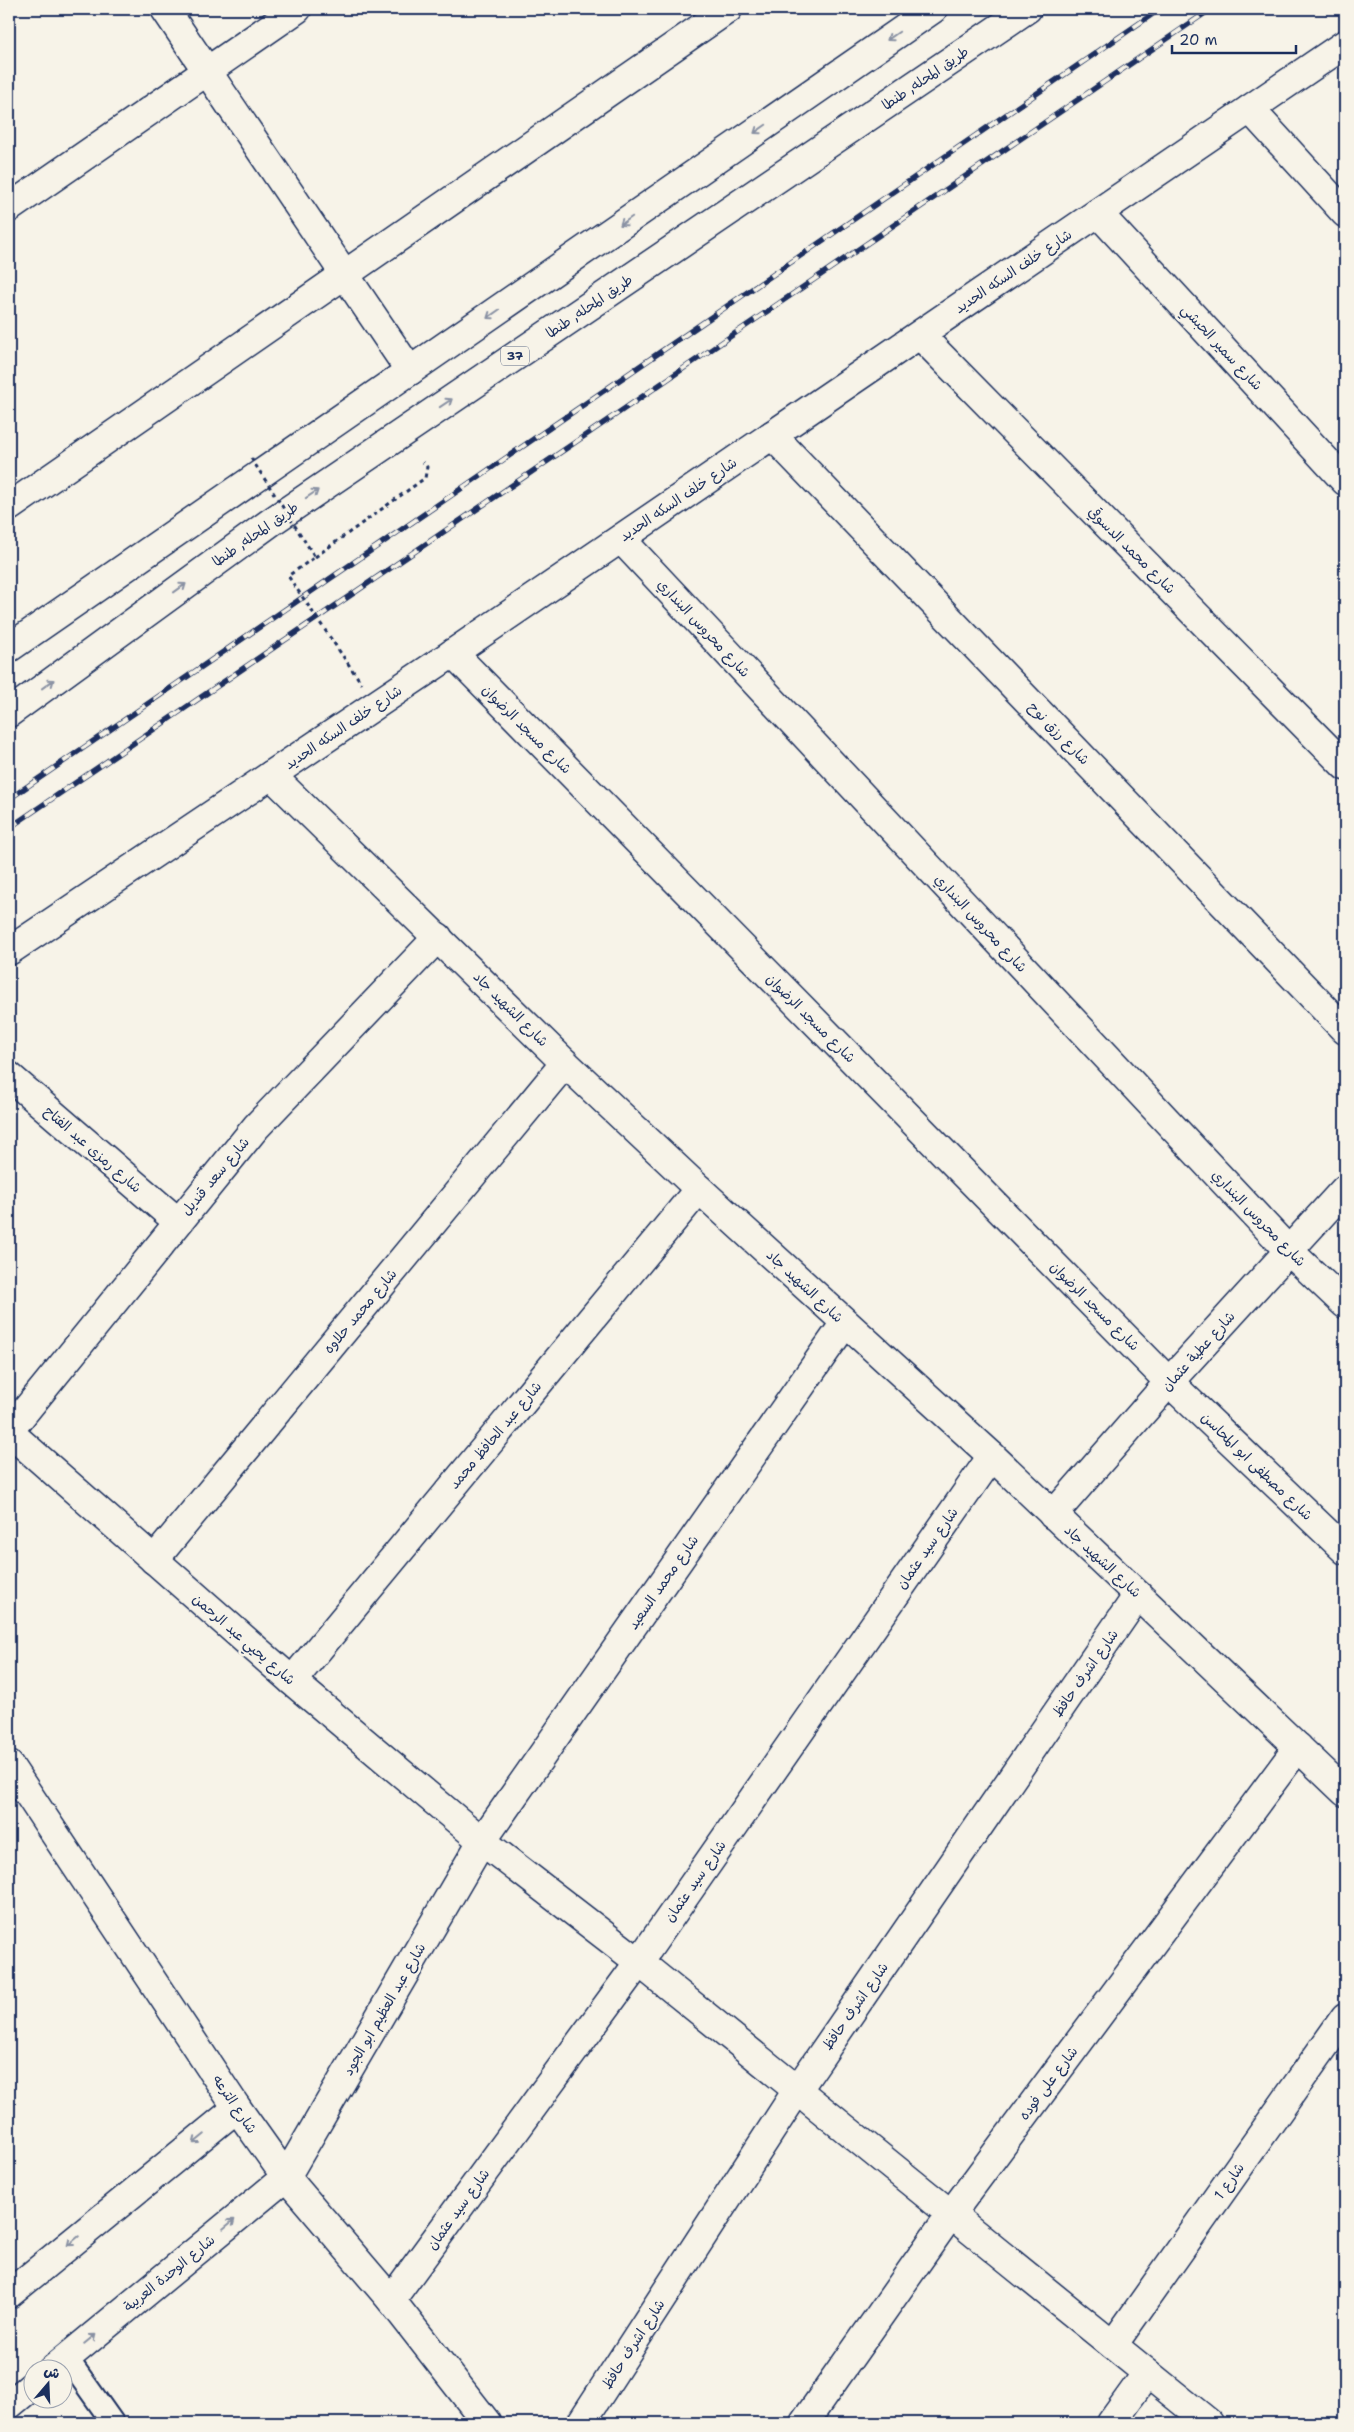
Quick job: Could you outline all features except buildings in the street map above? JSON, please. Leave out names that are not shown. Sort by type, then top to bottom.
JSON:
[{"type":"street","points":[[166,9],[410,371]]},
{"type":"street","points":[[9,208],[297,9]]},
{"type":"street","points":[[9,507],[728,9]]},
{"type":"street","points":[[9,648],[934,9]]},
{"type":"street","name":"طريق المحله, طنطا","points":[[9,713],[271,522],[1027,9]]},
{"type":"street","name":"شارع خلف السكه الحديد","points":[[9,951],[621,539],[1345,44]]},
{"type":"street","points":[[1250,109],[1345,213]]},
{"type":"street","name":"شارع سمير الحبشي","points":[[1098,213],[1345,481]]},
{"type":"street","name":"شارع محمد الدسوقي","points":[[920,335],[1345,766]]},
{"type":"street","name":"شارع رزق نوح","points":[[772,435],[1345,1030]]},
{"type":"street","name":"شارع محروس البنداري","points":[[621,539],[1289,1251],[1345,1304]]},
{"type":"street","name":"شارع مسجد الرضوان","points":[[452,653],[1170,1382]]},
{"type":"street","name":"شارع الشهيد جاد","points":[[271,775],[566,1063],[699,1189],[992,1456],[1345,1792]]},
{"type":"street","name":"شارع سعد قنديل","points":[[9,1432],[256,1126],[438,937]]},
{"type":"street","name":"شارع محمد حلاوه","points":[[154,1560],[566,1063]]},
{"type":"street","name":"شارع رمزى عبد الفتاح","points":[[9,1076],[177,1222]]},
{"type":"street","name":"شارع عبد الحافظ محمد","points":[[292,1681],[699,1189]]},
{"type":"street","name":"شارع عطية عثمان","points":[[1054,1514],[1170,1382],[1345,1189]]},
{"type":"street","name":"شارع محمد السعيد","points":[[482,1841],[845,1323]]},
{"type":"street","name":"شارع مصطفى ابو المحاسن","points":[[1170,1382],[1345,1550]]},
{"type":"street","name":"شارع يحيي عبد الرحمن","points":[[9,1432],[292,1681],[482,1841],[639,1962],[798,2089],[1209,2423]]},
{"type":"street","name":"شارع سيد عثمان","points":[[391,2300],[639,1962],[992,1456]]},
{"type":"street","name":"شارع اشرف حافظ","points":[[581,2423],[798,2089],[1138,1595]]},
{"type":"street","name":"شارع على فوده","points":[[804,2423],[951,2214],[1298,1747]]},
{"type":"street","name":"شارع الترعه","points":[[9,1765],[237,2108],[286,2177],[391,2300],[487,2423]]},
{"type":"street","name":"شارع عبد العظيم ابو الجود","points":[[286,2177],[482,1841]]},
{"type":"street","name":"شارع 1","points":[[1113,2345],[1345,2017]]},
{"type":"street","points":[[9,2294],[237,2108]]},
{"type":"street","name":"شارع الوحدة العربية","points":[[64,2360],[286,2177]]},
{"type":"street","points":[[1111,2423],[1148,2373]]},
{"type":"street","points":[[9,2405],[22,2394]]},
{"type":"lane","points":[[72,2378],[113,2423]]},
{"type":"path","points":[[251,458],[315,557]]},
{"type":"path","points":[[362,684],[288,576],[394,498]]},
{"type":"railway","points":[[9,799],[1160,9]]},
{"type":"railway","points":[[9,828],[1211,9]]}]
